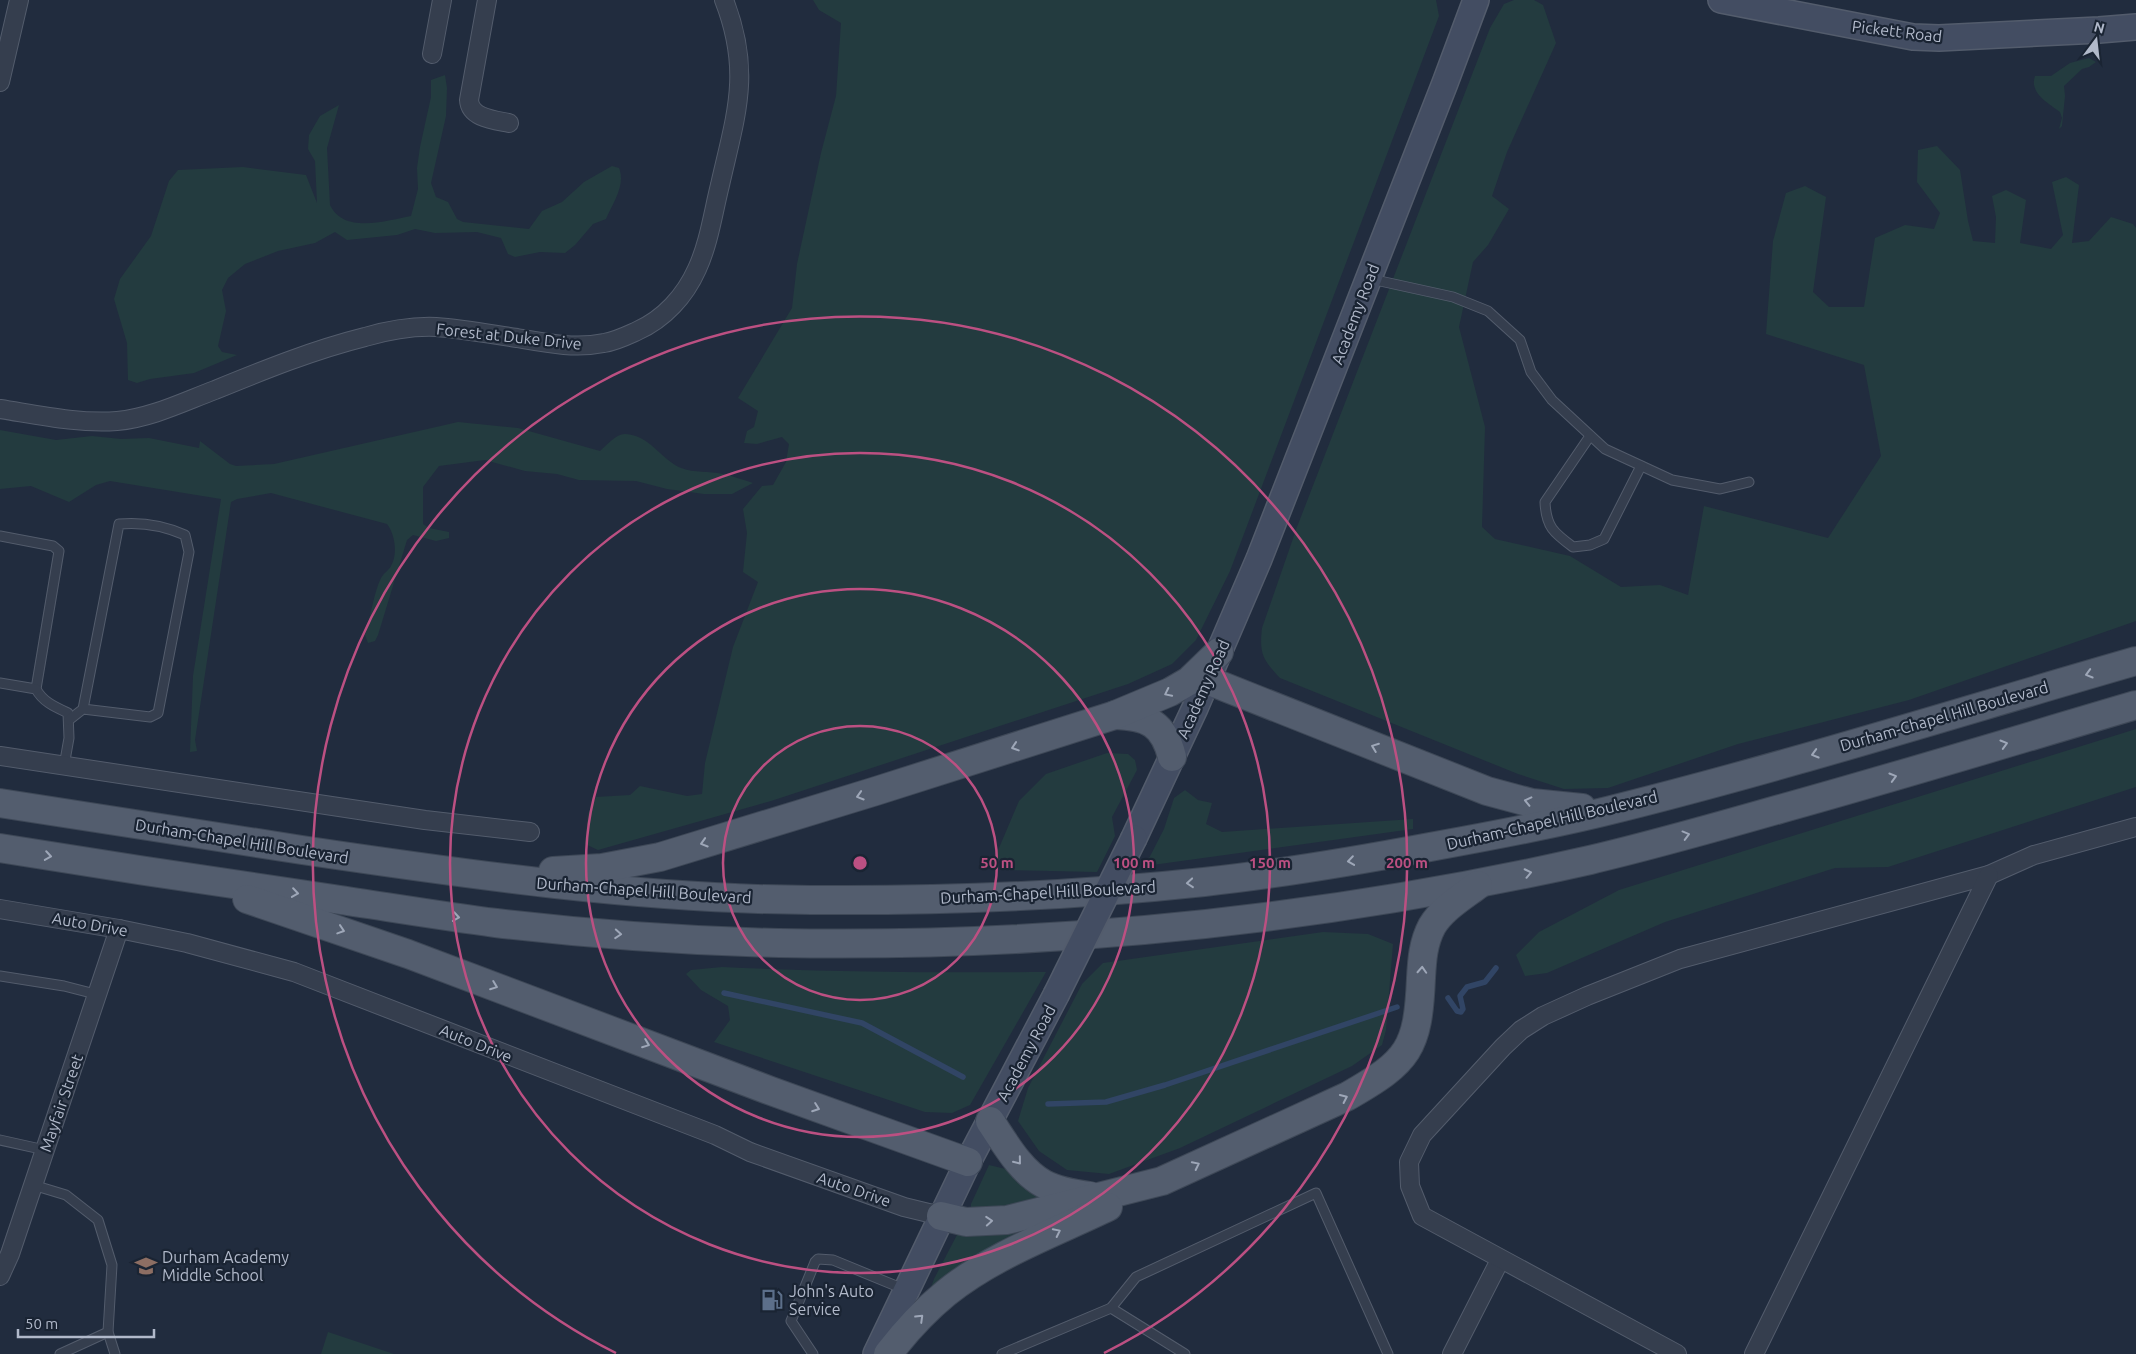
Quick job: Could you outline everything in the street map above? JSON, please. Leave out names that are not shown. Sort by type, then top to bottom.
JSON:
[{"type":"main road","name":"Academy Road","points":[[876,1354],[968,1162],[1056,996],[1134,838],[1207,680],[1259,559],[1476,0]]},
{"type":"main road","name":"Pickett Road","points":[[1721,0],[1913,37],[1939,38],[2098,30],[2136,26]]},
{"type":"main road","points":[[450,872],[566,870],[611,867],[652,859],[876,791],[1115,715],[1170,692],[1189,681],[1219,652]]},
{"type":"main road","name":"Durham-Chapel Hill Boulevard","points":[[0,804],[450,872],[562,885],[672,895],[808,900],[974,899],[1206,882],[1360,860],[1504,833],[1611,810],[1791,761],[2136,661]]},
{"type":"main road","points":[[1207,680],[1487,791],[1532,803],[1570,808],[1611,810]]},
{"type":"main road","points":[[0,848],[495,923],[583,932],[689,940],[870,944],[1105,935],[1226,923],[1344,907],[1480,883],[1595,859],[1714,827],[2136,705]]},
{"type":"main road","points":[[1115,715],[1143,718],[1155,725],[1168,740],[1172,757]]},
{"type":"main road","points":[[179,876],[362,937],[771,1091],[968,1162]]},
{"type":"main road","points":[[888,1354],[919,1318],[959,1284],[1012,1253],[1162,1181],[1348,1096],[1374,1081],[1394,1066],[1406,1054],[1420,1013],[1423,953],[1428,936],[1441,914],[1480,883]]},
{"type":"main road","points":[[990,1121],[1020,1164],[1043,1184],[1055,1189],[1099,1197]]},
{"type":"main road","points":[[941,1216],[966,1222],[1007,1220],[1162,1181]]},
{"type":"street","points":[[0,82],[20,0]]},
{"type":"street","points":[[432,54],[442,0]]},
{"type":"street","points":[[487,0],[469,107],[474,113],[509,123]]},
{"type":"street","name":"Forest at Duke Drive","points":[[0,409],[79,420],[115,421],[133,418],[165,410],[303,355],[366,337],[418,328],[476,331],[557,344],[586,346],[615,341],[645,327],[672,306],[681,295],[697,270],[708,235],[739,100],[739,50],[732,20],[724,0]]},
{"type":"street","points":[[0,756],[425,820],[530,832]]},
{"type":"street","points":[[1677,1354],[1500,1260],[1422,1216],[1410,1186],[1409,1162],[1422,1136],[1503,1046],[1521,1030],[1543,1016],[1587,996],[1680,958],[1989,876],[2034,855],[2136,827]]},
{"type":"street","points":[[1754,1354],[1989,876]]},
{"type":"street","name":"Auto Drive","points":[[0,909],[119,929],[187,944],[294,972],[715,1135],[750,1152],[904,1207],[941,1216]]},
{"type":"street","name":"Mayfair Street","points":[[0,1276],[5,1252],[33,1185],[99,995],[119,929]]},
{"type":"street","points":[[1452,1354],[1500,1260]]},
{"type":"lane","points":[[1368,278],[1453,297],[1488,312],[1520,340],[1531,372],[1552,400],[1605,450],[1672,480],[1720,489],[1749,482]]},
{"type":"lane","points":[[1590,436],[1545,502],[1545,515],[1554,532],[1573,547],[1590,545],[1604,539],[1641,466]]},
{"type":"lane","points":[[69,720],[83,709],[119,524],[131,523],[171,529],[185,535],[188,552],[158,713],[150,717],[83,709]]},
{"type":"lane","points":[[0,536],[53,546],[59,551],[36,689],[39,695],[51,706],[68,714],[69,738],[64,766]]},
{"type":"lane","points":[[0,683],[36,689]]},
{"type":"lane","points":[[0,976],[64,986],[99,995]]},
{"type":"lane","points":[[0,1140],[45,1150]]},
{"type":"lane","points":[[33,1185],[66,1195],[98,1220],[112,1265],[108,1332],[115,1354]]},
{"type":"lane","points":[[1002,1354],[1018,1351],[1111,1308],[1136,1277],[1316,1193],[1388,1354]]},
{"type":"lane","points":[[813,1354],[791,1321],[815,1262],[818,1259],[834,1260],[906,1290]]},
{"type":"lane","points":[[1111,1308],[1184,1354]]},
{"type":"lane","points":[[60,1354],[108,1332]]},
{"type":"green space","points":[[813,0],[1436,0],[1439,16],[1230,571],[1196,640],[1172,664],[1128,684],[771,801],[598,850],[585,844],[588,814],[596,797],[630,795],[640,786],[687,796],[702,794],[705,763],[733,647],[758,582],[743,572],[747,533],[743,509],[762,486],[773,485],[786,462],[789,444],[782,437],[757,444],[744,443],[747,431],[754,427],[758,411],[738,398],[792,308],[797,264],[821,153],[836,96],[841,23],[819,10]]},
{"type":"green space","points":[[1514,0],[1534,0],[1543,5],[1556,43],[1507,152],[1492,196],[1509,209],[1488,245],[1473,262],[1459,327],[1485,427],[1482,527],[1495,539],[1570,556],[1621,587],[1660,585],[1688,595],[1704,506],[1828,538],[1881,456],[1864,365],[1766,334],[1773,241],[1786,193],[1805,186],[1826,197],[1813,292],[1829,307],[1864,307],[1875,238],[1905,225],[1934,229],[1940,213],[1917,182],[1918,150],[1937,146],[1960,170],[1973,241],[1995,243],[1996,217],[1992,196],[2006,190],[2026,200],[2020,243],[2051,249],[2063,235],[2052,182],[2066,177],[2079,185],[2072,243],[2089,241],[2111,217],[2133,224],[2136,228],[2136,621],[1909,700],[1738,744],[1608,788],[1564,789],[1518,774],[1280,678],[1266,661],[1262,651],[1262,628],[1297,527],[1490,28],[1504,4]]},
{"type":"green space","points":[[2089,58],[2096,62],[2082,69],[2064,86],[2062,126],[2059,129],[2062,118],[2060,112],[2045,101],[2037,92],[2034,82],[2035,76],[2051,76],[2070,63]]},
{"type":"green space","points":[[445,75],[447,88],[446,116],[431,183],[436,197],[448,202],[457,219],[463,222],[529,229],[542,211],[562,202],[584,182],[612,166],[619,168],[621,181],[618,194],[606,219],[593,224],[575,245],[565,253],[540,252],[515,257],[508,254],[501,238],[477,232],[435,233],[415,229],[397,235],[347,240],[335,232],[315,243],[278,251],[245,264],[228,278],[222,290],[226,311],[218,346],[222,352],[237,355],[194,373],[150,379],[137,383],[128,380],[127,343],[114,299],[120,279],[151,236],[169,181],[178,170],[243,167],[306,175],[317,203],[315,161],[308,149],[309,135],[320,116],[339,105],[327,148],[330,205],[336,214],[345,220],[355,223],[378,222],[411,216],[418,189],[417,168],[431,97],[431,80]]},
{"type":"green space","points":[[458,422],[518,428],[600,451],[622,434],[634,435],[641,438],[681,468],[691,471],[723,474],[753,483],[732,494],[704,494],[667,489],[636,481],[579,480],[557,474],[525,471],[485,460],[439,466],[423,487],[423,524],[429,528],[449,532],[449,538],[436,541],[413,535],[407,540],[378,635],[375,641],[368,643],[365,635],[376,591],[381,578],[391,566],[395,550],[394,539],[387,524],[271,493],[237,499],[231,502],[195,740],[197,751],[190,752],[193,676],[221,499],[110,481],[96,485],[69,502],[31,486],[0,489],[0,430],[56,440],[92,436],[121,439],[149,438],[199,448],[200,441],[230,464],[236,466],[274,464]]},
{"type":"green space","points":[[2136,729],[2136,787],[1888,867],[1835,868],[1665,922],[1547,973],[1525,976],[1516,955],[1539,932],[1619,890]]},
{"type":"green space","points":[[1107,753],[1128,754],[1135,760],[1137,770],[1112,817],[1115,836],[1097,872],[1005,870],[996,855],[1019,801],[1046,774]]},
{"type":"green space","points":[[1185,790],[1198,800],[1212,803],[1206,824],[1222,832],[1413,819],[1413,829],[1145,866],[1164,829],[1174,798]]},
{"type":"green space","points":[[1323,932],[1368,934],[1393,944],[1386,1030],[1382,1045],[1352,1066],[1180,1148],[1109,1174],[1067,1170],[1039,1151],[1018,1121],[1028,1088],[1082,984],[1103,963]]},
{"type":"green space","points":[[722,967],[884,972],[1046,972],[970,1105],[952,1113],[925,1112],[714,1042],[730,1020],[728,1006],[701,990],[686,974],[691,970]]},
{"type":"green space","points":[[989,1165],[1018,1172],[1052,1193],[1011,1210],[971,1209],[971,1204]]},
{"type":"green space","points":[[1079,1210],[929,1293],[934,1279],[958,1233]]},
{"type":"green space","points":[[328,1332],[394,1354],[321,1354]]},
{"type":"waterway","points":[[1448,998],[1457,1011],[1461,1012],[1463,1009],[1460,996],[1467,987],[1485,982],[1496,968]]},
{"type":"waterway","points":[[724,993],[862,1023],[963,1077]]},
{"type":"waterway","points":[[1048,1104],[1106,1102],[1165,1085],[1397,1007]]},
{"type":"place","name":"Durham Academy Middle School","points":[[146,1266]]},
{"type":"place","name":"John's Auto Service","points":[[772,1300]]}]
